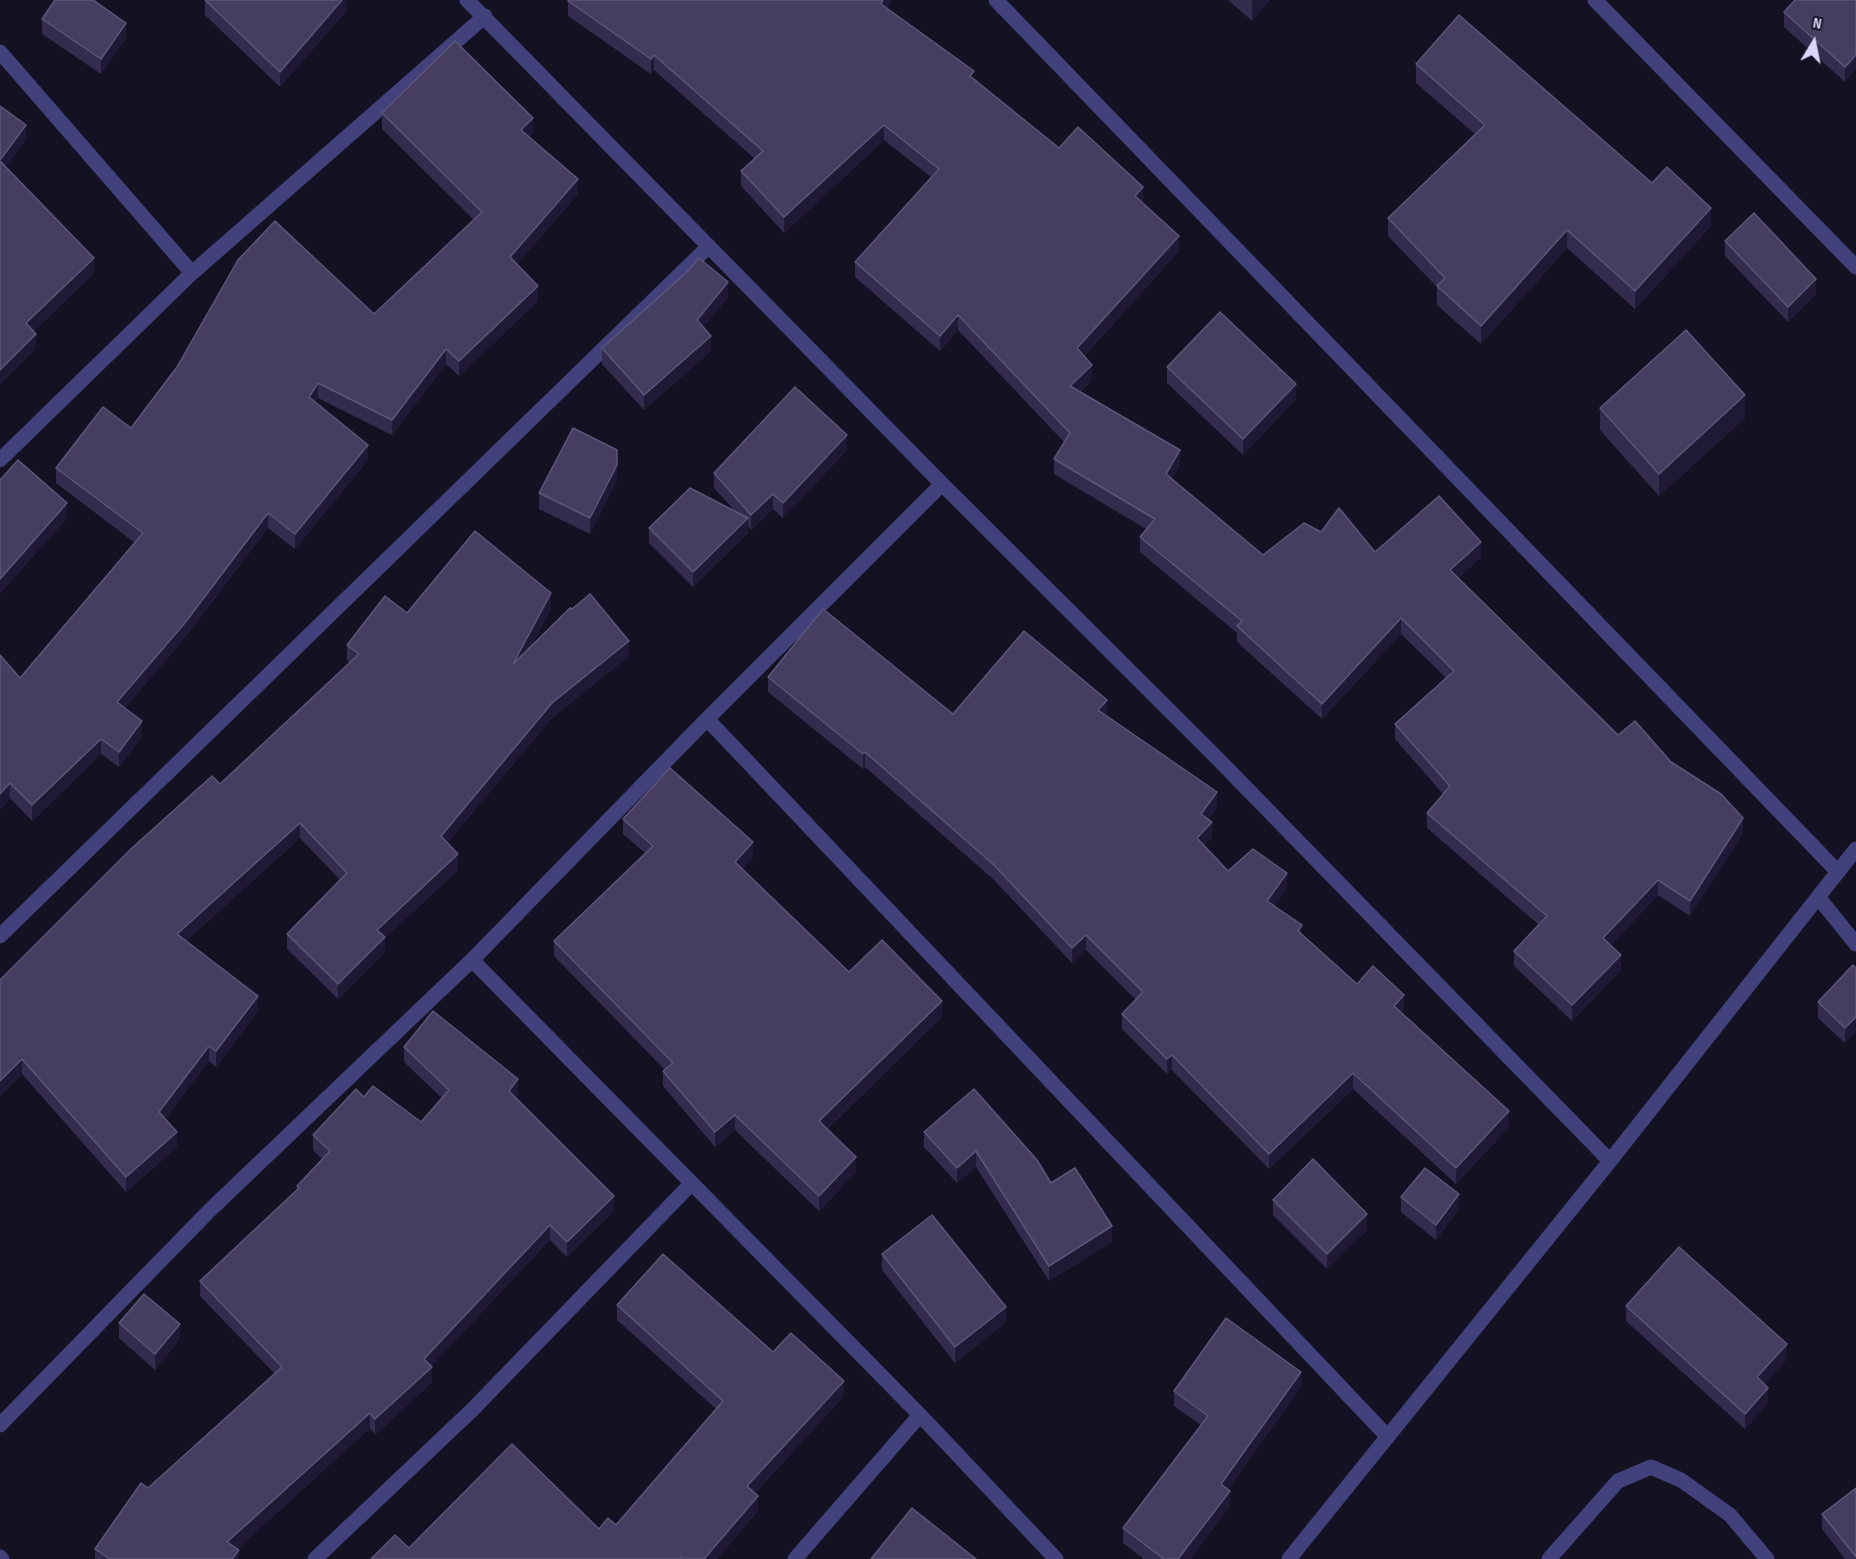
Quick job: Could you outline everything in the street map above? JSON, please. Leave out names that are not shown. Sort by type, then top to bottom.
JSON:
[{"type":"street","points":[[467,0],[942,484],[1216,758],[1610,1161]]},
{"type":"street","points":[[996,0],[1838,872]]},
{"type":"street","points":[[1595,0],[1856,267]]},
{"type":"street","points":[[0,460],[192,273],[485,16]]},
{"type":"street","points":[[0,52],[192,273]]},
{"type":"street","points":[[0,936],[709,246]]},
{"type":"street","points":[[0,1425],[210,1210],[472,960],[707,719],[942,484]]},
{"type":"street","points":[[707,719],[1388,1437]]},
{"type":"street","points":[[1289,1559],[1610,1161],[1856,849]]},
{"type":"street","points":[[1818,897],[1856,944]]},
{"type":"street","points":[[472,960],[920,1415],[1056,1559]]},
{"type":"street","points":[[315,1559],[472,1410],[691,1184]]},
{"type":"street","points":[[795,1559],[920,1415]]},
{"type":"street","points":[[1549,1559],[1618,1481],[1651,1467],[1681,1480],[1730,1515],[1767,1559]]},
{"type":"building","points":[[55,0],[93,0],[126,23],[101,59],[42,19]]},
{"type":"building","points":[[205,0],[342,0],[280,72]]},
{"type":"building","points":[[569,0],[883,0],[881,4],[974,71],[970,76],[1059,148],[1078,127],[1143,187],[1135,196],[1179,236],[1077,348],[1092,365],[1070,386],[1180,450],[1166,474],[1263,555],[1304,523],[1321,532],[1339,508],[1375,552],[1439,496],[1481,542],[1450,570],[1618,735],[1635,721],[1671,762],[1721,794],[1743,818],[1690,901],[1658,880],[1603,938],[1621,955],[1572,1005],[1514,951],[1547,916],[1427,813],[1450,786],[1395,724],[1454,671],[1401,618],[1322,704],[1237,626],[1242,621],[1140,537],[1155,519],[1054,459],[1070,433],[958,315],[940,336],[855,262],[939,169],[884,125],[784,217],[741,171],[763,151],[654,55],[651,59]]},
{"type":"building","points":[[1795,0],[1856,0],[1856,55],[1845,67],[1784,12]]},
{"type":"building","points":[[1459,15],[1652,183],[1667,167],[1711,208],[1635,291],[1567,230],[1481,326],[1437,286],[1445,278],[1388,218],[1485,125],[1416,64]]},
{"type":"building","points":[[455,41],[533,118],[521,130],[578,179],[510,257],[538,286],[459,361],[446,349],[392,420],[318,383],[309,397],[368,445],[295,534],[268,513],[184,624],[117,702],[142,721],[119,752],[101,739],[32,805],[10,783],[0,794],[0,655],[20,678],[143,533],[56,468],[103,407],[131,428],[177,367],[238,260],[275,221],[374,314],[482,212],[382,113]]},
{"type":"building","points":[[0,106],[26,125],[0,160]]},
{"type":"building","points":[[0,161],[94,258],[26,323],[36,334],[0,370]]},
{"type":"building","points":[[1754,213],[1816,279],[1788,307],[1725,241]]},
{"type":"building","points":[[699,258],[728,282],[697,320],[711,336],[644,395],[602,348],[688,271]]},
{"type":"building","points":[[1220,312],[1296,384],[1243,439],[1167,367]]},
{"type":"building","points":[[1686,330],[1745,395],[1659,474],[1600,408]]},
{"type":"building","points":[[795,387],[847,435],[783,503],[773,494],[751,515],[714,473]]},
{"type":"building","points":[[573,428],[617,450],[617,465],[590,518],[539,493]]},
{"type":"building","points":[[18,460],[67,503],[0,579],[0,480]]},
{"type":"building","points":[[690,488],[748,518],[693,572],[649,528]]},
{"type":"building","points":[[475,531],[551,593],[513,664],[570,608],[572,609],[590,594],[629,641],[552,703],[441,836],[458,854],[377,930],[385,937],[338,984],[287,934],[347,873],[300,823],[177,934],[258,996],[216,1051],[209,1046],[159,1112],[177,1132],[126,1177],[22,1059],[0,1081],[0,980],[132,848],[212,776],[220,784],[359,654],[347,645],[385,596],[407,613]]},
{"type":"building","points":[[823,609],[953,714],[1024,631],[1107,700],[1098,710],[1217,792],[1201,814],[1212,822],[1197,838],[1228,871],[1253,849],[1287,873],[1267,901],[1302,925],[1298,931],[1357,984],[1373,966],[1404,995],[1394,1006],[1509,1111],[1456,1168],[1353,1073],[1269,1154],[1172,1055],[1167,1059],[1122,1014],[1143,992],[1086,935],[1072,948],[994,865],[865,752],[863,754],[768,677]]},
{"type":"building","points":[[670,768],[753,842],[735,862],[849,972],[882,940],[942,1001],[819,1121],[856,1157],[819,1196],[735,1115],[715,1132],[663,1071],[673,1063],[554,941],[653,846],[623,819]]},
{"type":"building","points":[[1853,965],[1856,968],[1856,1017],[1845,1028],[1818,1002]]},
{"type":"building","points":[[433,1011],[518,1079],[509,1091],[614,1196],[567,1242],[550,1225],[424,1359],[432,1367],[375,1419],[370,1413],[227,1542],[239,1550],[232,1559],[110,1559],[95,1549],[141,1483],[148,1488],[282,1367],[200,1281],[299,1188],[297,1186],[330,1151],[313,1135],[356,1089],[364,1097],[373,1086],[421,1122],[449,1090],[404,1047]]},
{"type":"building","points":[[974,1089],[1037,1160],[1051,1183],[1075,1168],[1112,1226],[1049,1266],[976,1151],[957,1168],[924,1132]]},
{"type":"building","points":[[1313,1159],[1367,1214],[1327,1254],[1273,1200]]},
{"type":"building","points":[[1425,1168],[1459,1194],[1436,1225],[1401,1197]]},
{"type":"building","points":[[932,1215],[1006,1307],[955,1347],[882,1254]]},
{"type":"building","points":[[1679,1247],[1787,1344],[1757,1377],[1768,1388],[1745,1414],[1626,1306]]},
{"type":"building","points":[[663,1254],[773,1352],[791,1333],[844,1381],[747,1486],[758,1496],[704,1559],[682,1559],[681,1557],[679,1559],[371,1559],[395,1535],[409,1548],[512,1444],[599,1529],[608,1518],[616,1525],[723,1401],[617,1305]]},
{"type":"building","points":[[144,1294],[180,1324],[155,1354],[119,1323]]},
{"type":"building","points":[[1226,1318],[1301,1372],[1221,1484],[1230,1491],[1178,1559],[1164,1559],[1123,1528],[1208,1416],[1174,1391]]},
{"type":"building","points":[[1856,1488],[1856,1557],[1822,1514]]},
{"type":"building","points":[[912,1508],[976,1559],[871,1559]]}]
